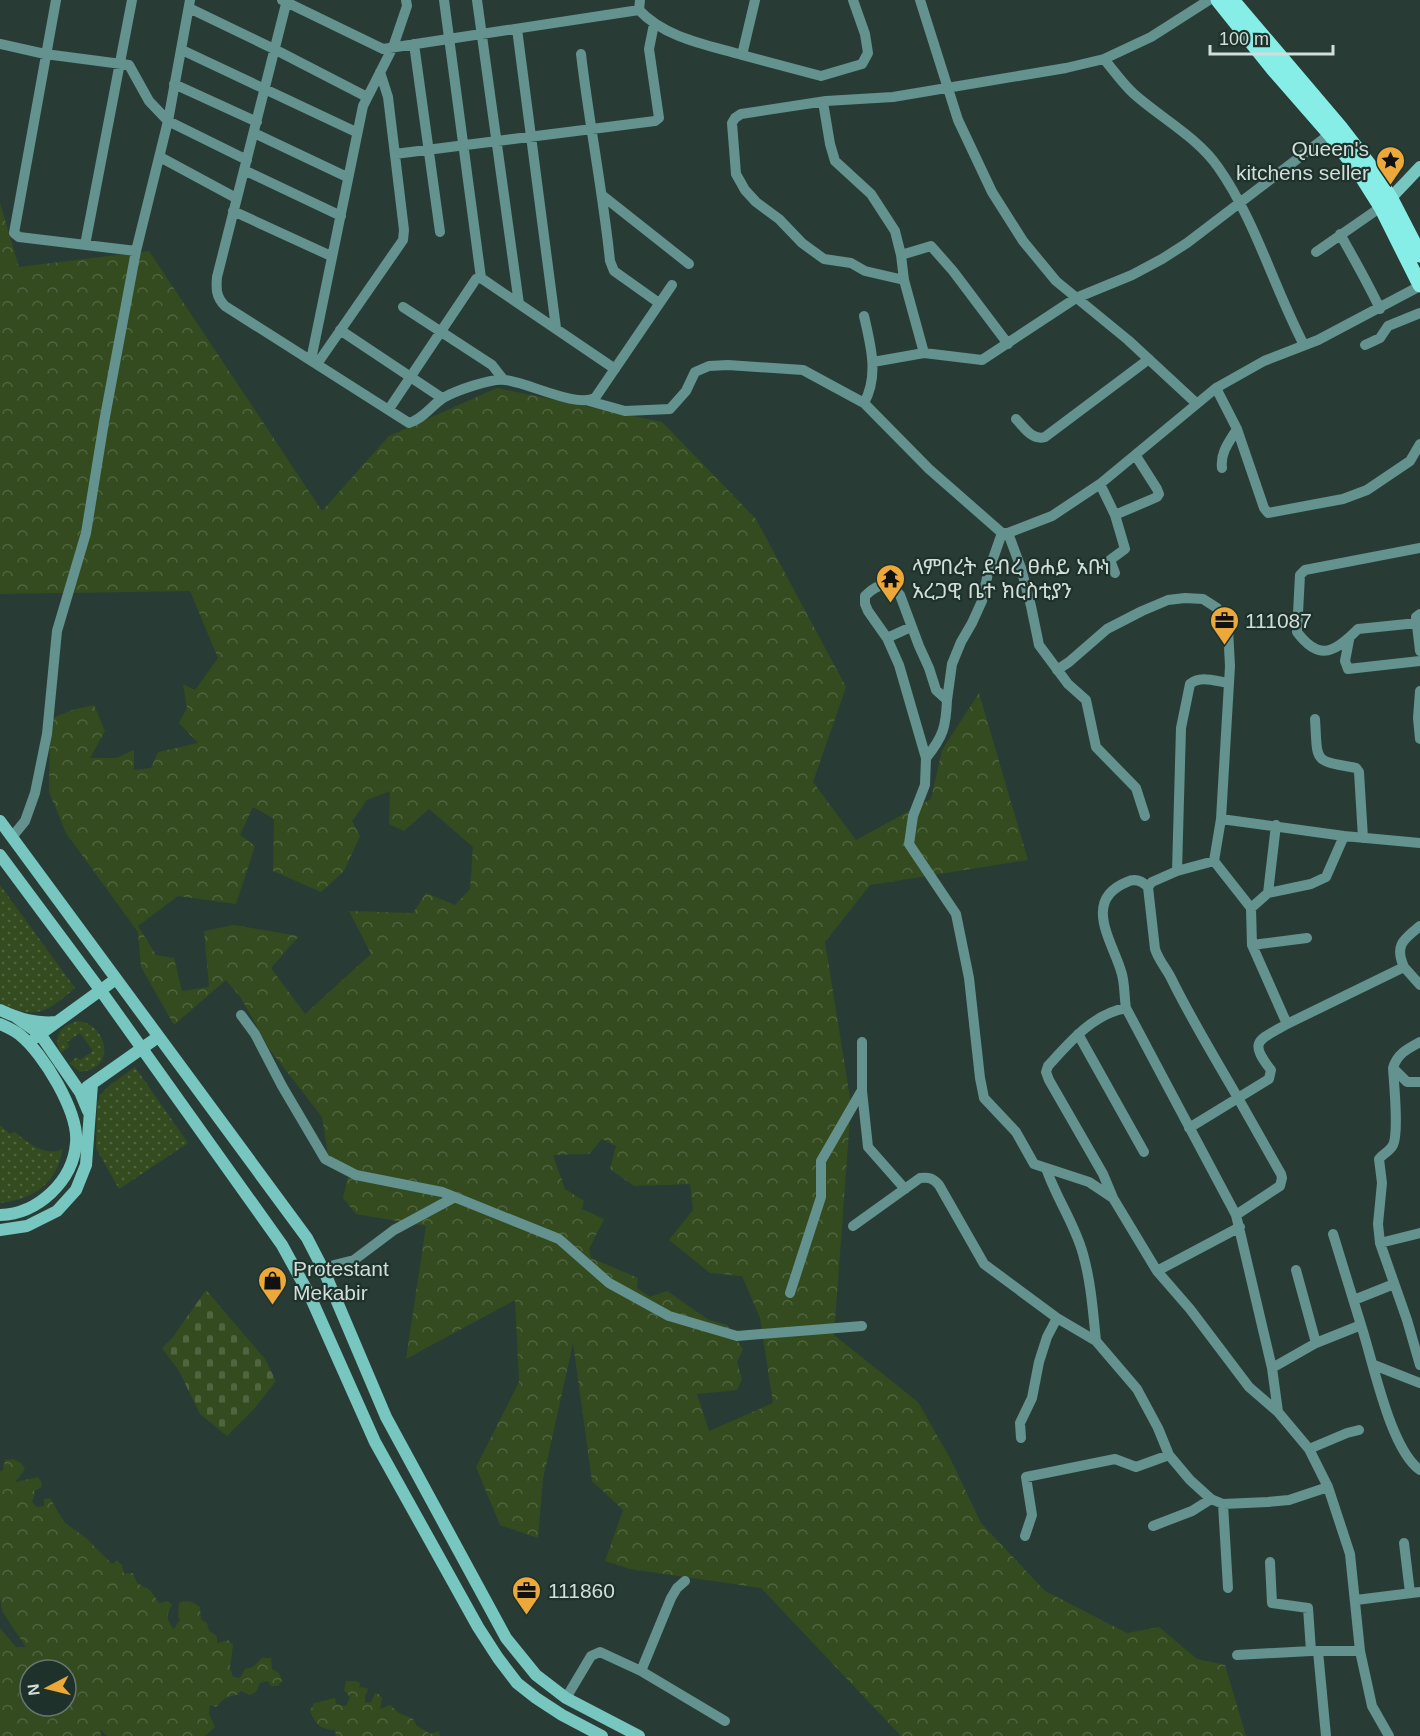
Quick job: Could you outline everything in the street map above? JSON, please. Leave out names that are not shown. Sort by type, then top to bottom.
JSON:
[{"type":"main road","points":[[1218,0],[1386,203],[1420,255]]},
{"type":"main road","points":[[1232,0],[1370,165],[1420,286]]},
{"type":"main road","points":[[1386,203],[1420,167]]},
{"type":"main road","points":[[0,821],[299,1227],[322,1268],[386,1417],[506,1638],[536,1675],[566,1698],[639,1736]]},
{"type":"main road","points":[[0,855],[101,991],[282,1245],[296,1268],[365,1422],[422,1528],[498,1658],[517,1683],[536,1698],[602,1736]]},
{"type":"main road","points":[[28,1043],[116,979]]},
{"type":"main road","points":[[0,1010],[40,1024],[58,1022]]},
{"type":"main road","points":[[16,1017],[40,1034],[80,1092],[89,1115]]},
{"type":"main road","points":[[0,1024],[20,1035],[42,1060],[66,1102],[73,1121],[76,1142],[70,1170],[48,1197],[27,1209],[0,1215]]},
{"type":"main road","points":[[66,1102],[158,1037]]},
{"type":"main road","points":[[0,1230],[27,1226],[57,1211],[76,1190],[86,1165],[92,1084]]},
{"type":"main road","points":[[195,1124],[213,1112]]},
{"type":"main road","points":[[608,1736],[614,1724]]},
{"type":"street","points":[[56,0],[14,233],[20,237],[136,251]]},
{"type":"street","points":[[85,245],[132,0]]},
{"type":"street","points":[[314,362],[331,256],[341,216],[356,132],[363,106],[393,47],[407,6],[406,0]]},
{"type":"street","points":[[444,0],[481,279]]},
{"type":"street","points":[[477,0],[519,304]]},
{"type":"street","points":[[742,55],[755,0]]},
{"type":"street","points":[[853,0],[865,34],[868,52],[862,64],[821,76],[687,39],[654,24],[640,5],[517,29],[383,48],[285,1],[266,89],[217,277],[216,290],[219,300],[409,423],[416,421],[442,399],[468,387],[503,379],[625,411],[670,409],[686,391],[695,372],[709,366],[728,365],[803,370],[864,404],[929,469],[1005,533],[1029,597],[1039,645],[1068,684],[1086,700],[1096,747],[1136,788],[1145,816]]},
{"type":"street","points":[[920,0],[958,120],[992,192],[1023,241],[1056,281],[1149,359],[1196,403]]},
{"type":"street","points":[[904,280],[865,271],[851,262],[824,259],[816,255],[779,219],[756,202],[745,190],[736,174],[732,123],[735,118],[741,114],[823,102],[893,97],[1066,68],[1104,59],[1151,37],[1209,0]]},
{"type":"street","points":[[12,837],[25,821],[35,793],[46,734],[57,630],[86,533],[136,251],[168,121],[189,4],[367,97]]},
{"type":"street","points":[[395,154],[655,121],[659,118],[649,49],[654,24]]},
{"type":"street","points":[[517,29],[556,328]]},
{"type":"street","points":[[0,44],[45,54],[129,65],[149,101],[168,121],[341,216]]},
{"type":"street","points":[[414,44],[440,232]]},
{"type":"street","points":[[182,50],[356,132]]},
{"type":"street","points":[[581,54],[590,129],[603,196],[610,261],[614,271],[659,303]]},
{"type":"street","points":[[1104,59],[1133,92],[1203,150],[1218,166],[1260,244],[1286,310],[1304,345]]},
{"type":"street","points":[[314,362],[340,330],[403,240],[404,230],[388,97],[380,72]]},
{"type":"street","points":[[174,84],[347,177]]},
{"type":"street","points":[[823,102],[835,161],[871,195],[886,214],[895,231],[904,280],[924,353]]},
{"type":"street","points":[[873,362],[924,353],[982,360],[1076,298],[1132,275],[1187,243],[1330,134]]},
{"type":"street","points":[[160,157],[236,198]]},
{"type":"street","points":[[603,196],[689,264]]},
{"type":"street","points":[[1316,252],[1386,203]]},
{"type":"street","points":[[233,211],[331,256]]},
{"type":"street","points":[[1340,234],[1365,276],[1380,309]]},
{"type":"street","points":[[901,255],[931,246],[953,271],[1008,344]]},
{"type":"street","points":[[389,409],[476,279],[481,279],[615,369]]},
{"type":"street","points":[[589,401],[595,398],[672,285]]},
{"type":"street","points":[[926,758],[940,741],[946,723],[952,664],[960,642],[982,601],[988,573],[1005,533],[1052,516],[1100,484],[1216,388],[1264,361],[1318,340],[1380,309],[1420,286]]},
{"type":"street","points":[[403,308],[492,365],[503,379]]},
{"type":"street","points":[[1365,345],[1380,338],[1388,327],[1420,313]]},
{"type":"street","points":[[864,316],[873,362],[871,391],[864,404]]},
{"type":"street","points":[[340,330],[442,399]]},
{"type":"street","points":[[1016,419],[1034,436],[1039,438],[1045,436],[1149,359]]},
{"type":"street","points":[[1216,388],[1237,429],[1264,508],[1268,513],[1343,500],[1367,490],[1410,461],[1420,444]]},
{"type":"street","points":[[1221,468],[1222,453],[1237,429]]},
{"type":"street","points":[[1115,515],[1159,494],[1136,456]]},
{"type":"street","points":[[1100,484],[1115,515],[1125,549],[1110,560],[1115,573]]},
{"type":"street","points":[[1420,548],[1305,570],[1300,575],[1297,632],[1303,640],[1316,648],[1329,651],[1349,640],[1358,629],[1418,618],[1420,651]]},
{"type":"street","points":[[947,700],[936,690],[900,595],[889,585],[881,585],[872,589],[864,600],[868,611],[887,638],[899,665],[926,758],[926,785],[913,816],[909,844],[956,914],[969,978],[984,1098],[1016,1132],[1034,1164],[1089,1182],[1113,1198]]},
{"type":"street","points":[[1057,670],[1107,629],[1142,610],[1168,600],[1185,598],[1203,599],[1217,608],[1228,629],[1230,666],[1221,819],[1214,861],[1251,908],[1252,945],[1287,1024]]},
{"type":"street","points":[[887,638],[911,627]]},
{"type":"street","points":[[1349,640],[1345,661],[1348,669],[1420,661]]},
{"type":"street","points":[[1177,871],[1181,728],[1190,684],[1201,679],[1228,683]]},
{"type":"street","points":[[1420,691],[1418,718],[1420,740]]},
{"type":"street","points":[[1315,719],[1317,752],[1320,759],[1356,768],[1359,771],[1363,838]]},
{"type":"street","points":[[1221,819],[1344,836],[1420,843]]},
{"type":"street","points":[[1268,893],[1276,825]]},
{"type":"street","points":[[1251,908],[1268,893],[1311,884],[1326,877],[1344,836]]},
{"type":"street","points":[[1214,861],[1177,871],[1152,882],[1148,887],[1158,958],[1167,969],[1184,1006],[1282,1178],[1280,1186],[1236,1215]]},
{"type":"street","points":[[1148,887],[1133,880],[1114,889],[1103,902],[1106,934],[1122,975],[1126,1008],[1236,1215],[1272,1368],[1278,1412]]},
{"type":"street","points":[[1420,926],[1400,945],[1400,958],[1404,967],[1420,985]]},
{"type":"street","points":[[1252,945],[1307,938]]},
{"type":"street","points":[[1189,1128],[1269,1079],[1270,1070],[1259,1055],[1259,1044],[1262,1039],[1287,1024],[1404,967]]},
{"type":"street","points":[[1126,1008],[1114,1010],[1078,1034],[1048,1066],[1046,1072],[1103,1174],[1113,1198],[1157,1271],[1190,1309],[1250,1387],[1278,1412],[1309,1449],[1328,1487],[1350,1554],[1360,1651],[1372,1706],[1389,1736]]},
{"type":"street","points":[[241,1015],[255,1034],[282,1086],[325,1159],[356,1175],[442,1192],[559,1239],[609,1282],[669,1316],[737,1336],[862,1326]]},
{"type":"street","points":[[1078,1034],[1144,1152]]},
{"type":"street","points":[[862,1041],[862,1090],[868,1147],[905,1189]]},
{"type":"street","points":[[1420,1042],[1402,1053],[1396,1059],[1393,1068],[1396,1110],[1394,1143],[1391,1149],[1379,1159],[1382,1183],[1378,1224],[1380,1243],[1420,1365]]},
{"type":"street","points":[[1393,1068],[1407,1082],[1420,1082]]},
{"type":"street","points":[[790,1293],[820,1197],[821,1161],[862,1090]]},
{"type":"street","points":[[1046,1168],[1083,1253],[1096,1341]]},
{"type":"street","points":[[853,1226],[920,1178],[934,1179],[984,1264],[1057,1318],[1096,1341],[1137,1389],[1170,1455],[1190,1480],[1210,1499],[1223,1504],[1288,1500],[1328,1487]]},
{"type":"street","points":[[322,1268],[354,1260],[394,1230],[455,1197]]},
{"type":"street","points":[[1157,1271],[1240,1227]]},
{"type":"street","points":[[1380,1243],[1420,1233]]},
{"type":"street","points":[[1333,1234],[1386,1410],[1409,1461],[1420,1470]]},
{"type":"street","points":[[1296,1270],[1316,1343]]},
{"type":"street","points":[[1353,1300],[1394,1284]]},
{"type":"street","points":[[1021,1438],[1020,1423],[1032,1398],[1047,1336],[1057,1318]]},
{"type":"street","points":[[1272,1368],[1316,1343],[1362,1325]]},
{"type":"street","points":[[1374,1365],[1420,1383]]},
{"type":"street","points":[[1309,1449],[1359,1430]]},
{"type":"street","points":[[1025,1536],[1032,1515],[1026,1477],[1115,1459],[1136,1467],[1170,1455]]},
{"type":"street","points":[[1152,1526],[1192,1511],[1210,1499]]},
{"type":"street","points":[[1223,1504],[1228,1588]]},
{"type":"street","points":[[1356,1600],[1415,1592],[1404,1543]]},
{"type":"street","points":[[1270,1562],[1272,1603],[1308,1608],[1310,1612],[1326,1736]]},
{"type":"street","points":[[641,1671],[671,1598],[677,1588],[686,1581]]},
{"type":"street","points":[[1237,1655],[1360,1651]]},
{"type":"street","points":[[566,1698],[591,1656],[600,1652],[641,1671],[725,1721]]},
{"type":"green space","points":[[0,203],[19,267],[149,251],[322,511],[389,436],[497,388],[662,422],[756,519],[846,687],[813,782],[856,840],[931,799],[942,750],[979,693],[1028,860],[870,885],[825,942],[851,1104],[834,1335],[918,1402],[951,1460],[981,1523],[1045,1591],[1127,1633],[1159,1627],[1197,1659],[1225,1665],[1246,1736],[901,1736],[761,1588],[630,1569],[605,1561],[623,1510],[592,1481],[573,1343],[543,1479],[538,1538],[500,1525],[476,1467],[519,1382],[515,1300],[406,1359],[426,1226],[356,1214],[343,1198],[350,1168],[328,1155],[322,1117],[270,1050],[241,998],[226,980],[174,1025],[141,967],[138,932],[66,833],[49,792],[50,719],[72,710],[94,705],[105,731],[90,758],[116,758],[134,750],[134,770],[151,768],[158,752],[198,743],[179,723],[187,708],[183,684],[195,690],[218,658],[190,591],[0,594]],"holes":[[[390,791],[389,824],[404,831],[429,809],[473,847],[470,889],[455,905],[426,893],[413,913],[349,911],[371,954],[305,1014],[271,968],[299,936],[234,925],[204,931],[209,987],[182,991],[174,958],[156,955],[138,926],[178,896],[236,904],[255,846],[240,835],[253,807],[274,819],[273,871],[321,892],[344,871],[360,836],[352,821],[367,800]],[[602,1139],[616,1146],[610,1169],[634,1186],[690,1184],[693,1210],[669,1240],[710,1273],[742,1276],[760,1318],[773,1403],[709,1431],[697,1394],[737,1390],[742,1379],[737,1362],[743,1349],[727,1325],[709,1320],[667,1291],[650,1297],[637,1288],[638,1278],[591,1258],[589,1249],[604,1219],[582,1209],[584,1201],[565,1189],[553,1155],[589,1154]]]},
{"type":"green space","points":[[0,885],[75,988],[57,1003],[40,1011],[23,1012],[0,1003]]},
{"type":"green space","points":[[79,1021],[97,1031],[104,1047],[104,1056],[100,1063],[92,1069],[80,1072],[69,1063],[77,1057],[80,1060],[93,1051],[80,1033],[67,1042],[69,1047],[61,1053],[57,1041],[63,1028]]},
{"type":"green space","points":[[135,1067],[188,1143],[119,1189],[96,1148],[97,1104],[100,1095],[110,1085]]},
{"type":"green space","points":[[0,1125],[10,1134],[15,1132],[38,1148],[51,1152],[63,1148],[56,1171],[42,1187],[24,1198],[0,1203]]},
{"type":"green space","points":[[206,1290],[265,1359],[276,1381],[254,1409],[227,1436],[200,1414],[179,1371],[162,1348],[173,1337]]},
{"type":"green space","points":[[13,1459],[21,1463],[25,1469],[15,1482],[38,1477],[42,1483],[41,1488],[34,1490],[32,1502],[37,1507],[44,1506],[44,1499],[50,1498],[64,1522],[86,1538],[112,1564],[117,1561],[122,1565],[124,1574],[133,1573],[137,1583],[150,1590],[159,1603],[168,1601],[172,1605],[168,1620],[174,1629],[180,1619],[178,1617],[179,1603],[187,1601],[200,1607],[201,1620],[207,1623],[209,1631],[217,1636],[217,1643],[228,1640],[233,1645],[230,1668],[233,1677],[240,1678],[245,1669],[253,1667],[262,1658],[271,1658],[272,1669],[279,1674],[282,1681],[278,1686],[271,1686],[268,1681],[260,1683],[256,1692],[250,1695],[241,1691],[237,1695],[225,1698],[216,1707],[210,1705],[209,1714],[215,1727],[205,1736],[107,1736],[100,1729],[101,1736],[0,1736],[0,1628],[16,1647],[26,1647],[2,1611],[0,1596],[0,1471],[3,1470],[5,1460]]},
{"type":"green space","points":[[346,1681],[356,1681],[360,1683],[359,1688],[368,1689],[365,1703],[371,1702],[375,1693],[379,1694],[382,1698],[380,1709],[390,1705],[399,1713],[413,1719],[417,1726],[430,1734],[439,1731],[440,1736],[336,1736],[335,1730],[319,1725],[310,1711],[314,1703],[335,1698],[336,1704],[346,1706],[350,1697],[344,1690]]},
{"type":"place","name":"Queen's kitchens seller","points":[[1390,186]]},
{"type":"place","name":"ላምበረት ደብረ ፀሐይ አቡነ አረጋዊ ቤተ ክርስቲያን","points":[[891,604]]},
{"type":"place","name":"111087","points":[[1224,646]]},
{"type":"place","name":"Protestant Mekabir","points":[[272,1306]]},
{"type":"place","name":"111860","points":[[527,1616]]}]
